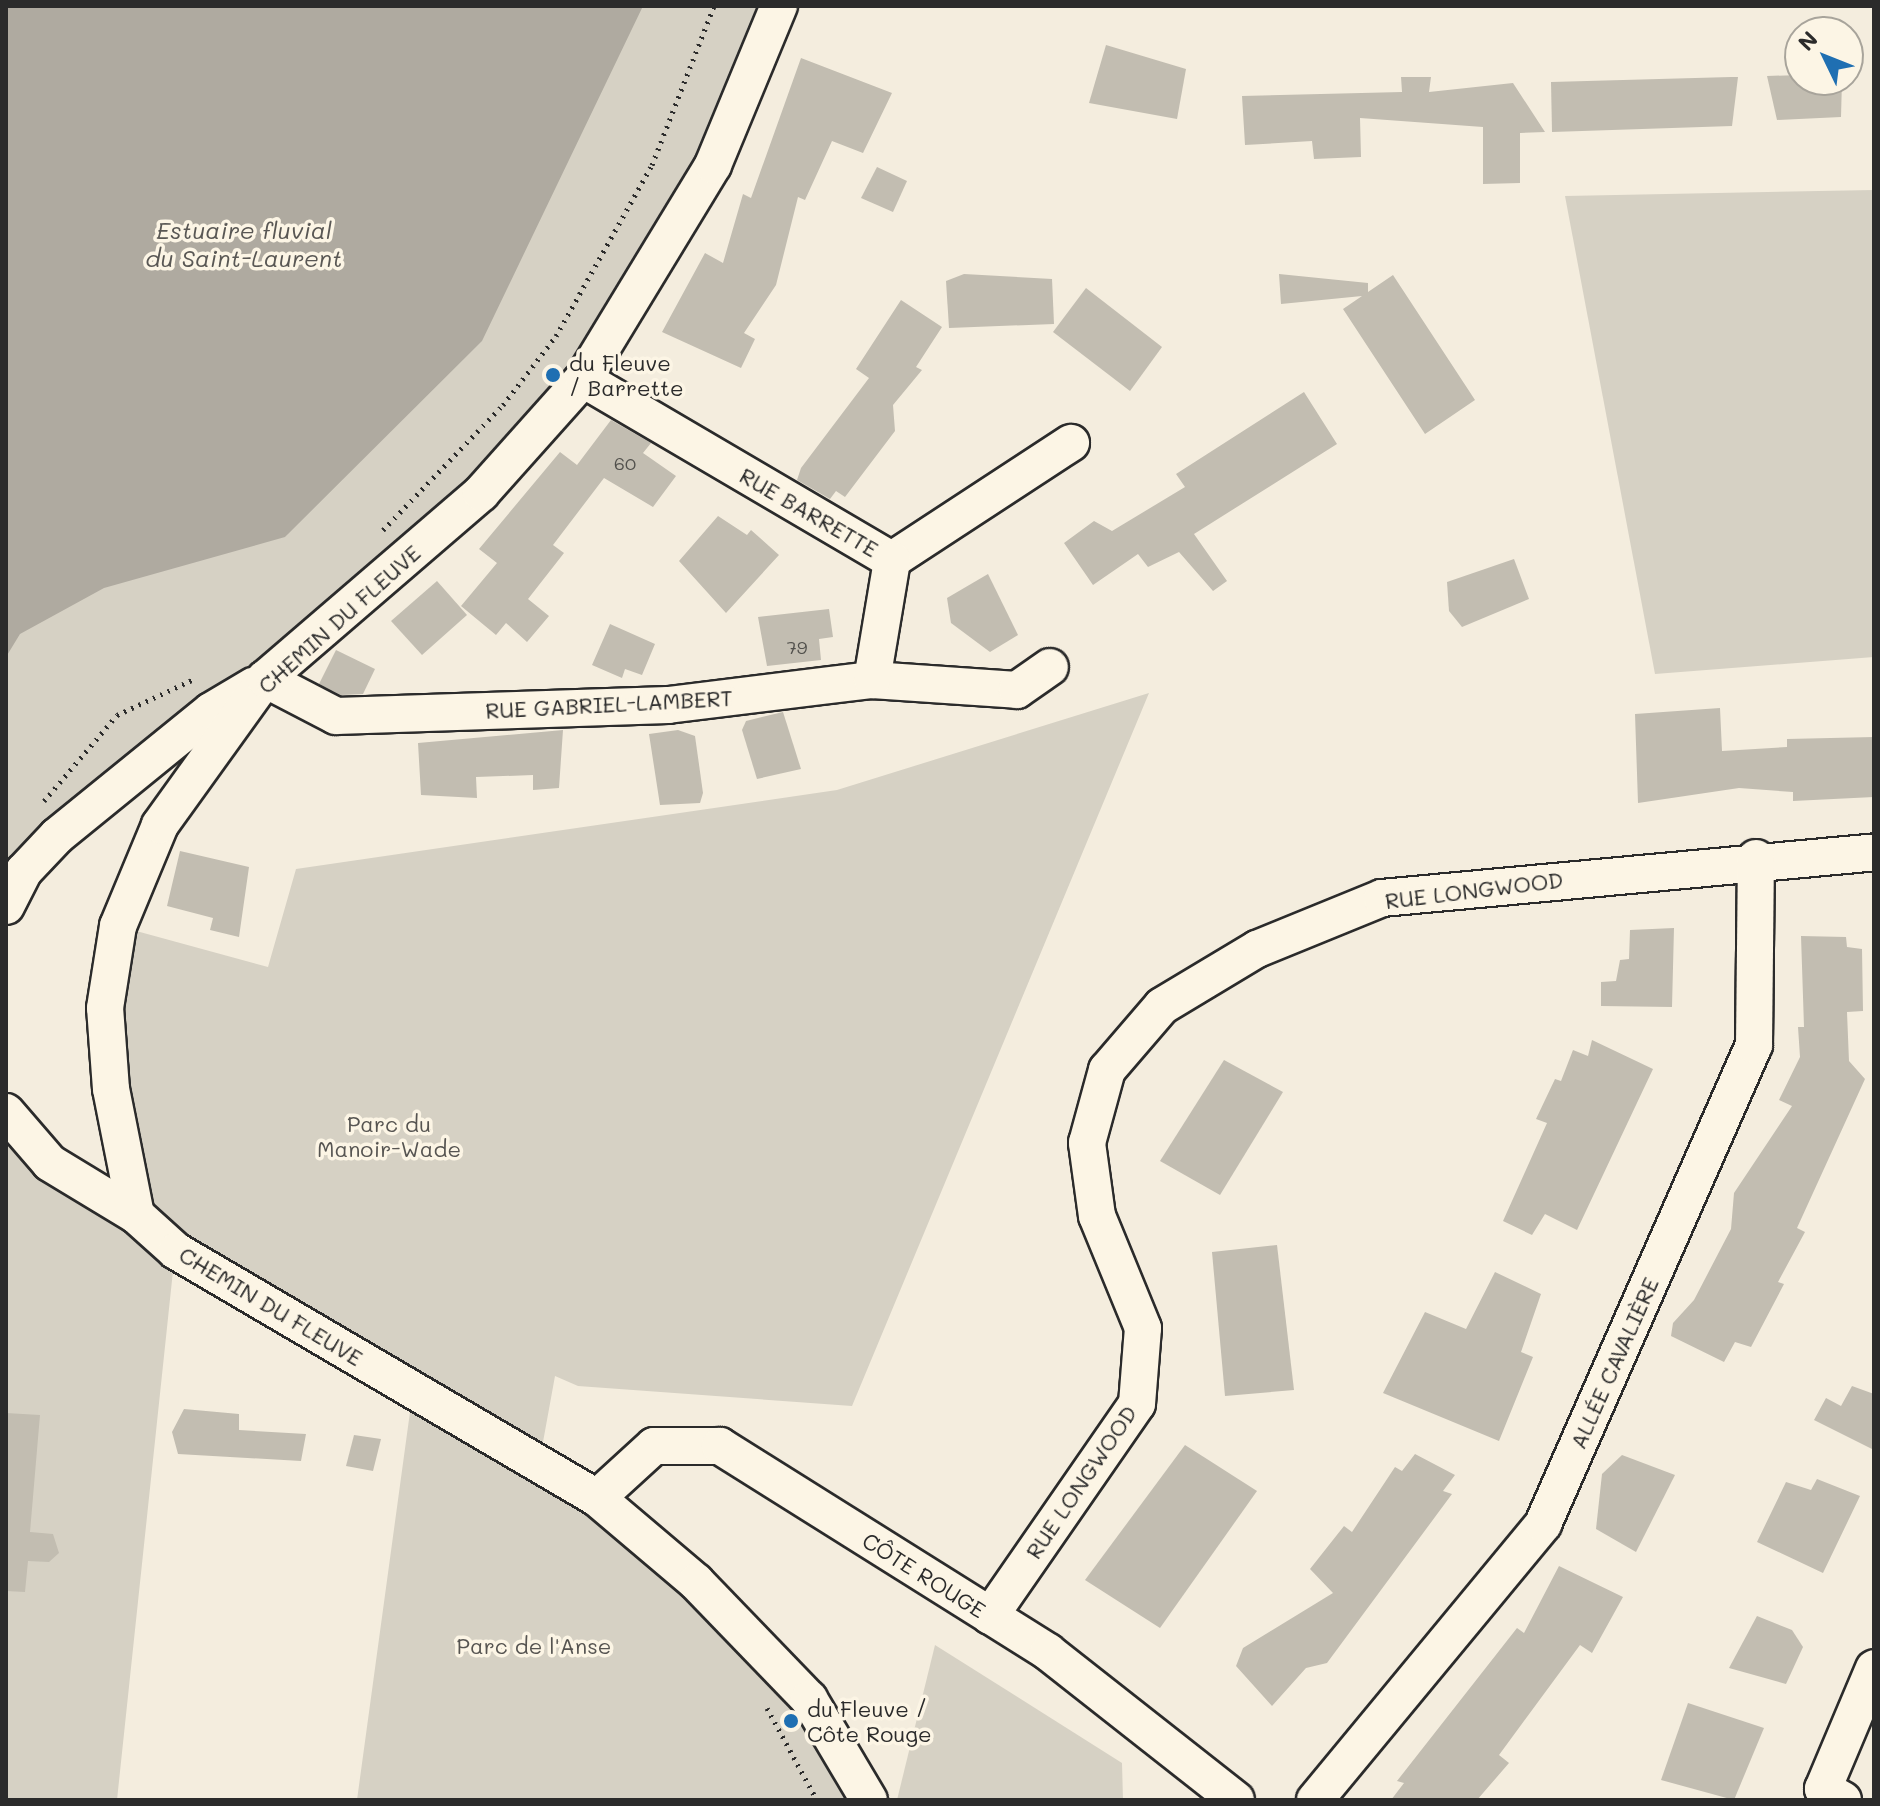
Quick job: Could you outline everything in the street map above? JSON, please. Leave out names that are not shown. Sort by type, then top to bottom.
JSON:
[{"type":"street","name":"CHEMIN DU FLEUVE","points":[[779,6],[713,165],[583,379],[481,493],[265,679],[160,825],[118,926],[105,1008],[111,1089],[136,1215],[176,1251],[597,1498],[696,1582],[809,1699],[869,1800]]},
{"type":"street","name":"RUE BARRETTE","points":[[583,379],[892,560],[1071,443]]},
{"type":"street","points":[[872,680],[892,560]]},
{"type":"street","name":"RUE GABRIEL-LAMBERT","points":[[265,679],[336,716],[668,705],[872,680],[1017,690],[1050,667]]},
{"type":"street","points":[[6,906],[24,871],[57,836],[211,711],[265,679]]},
{"type":"street","name":"RUE LONGWOOD","points":[[990,1616],[1137,1404],[1143,1328],[1097,1216],[1087,1143],[1107,1070],[1162,1006],[1257,949],[1382,898],[1756,858],[1874,852]]},
{"type":"street","name":"ALLÉE CAVALIÈRE","points":[[1315,1800],[1543,1524],[1754,1045],[1756,858]]},
{"type":"street","points":[[6,1112],[50,1163],[136,1215]]},
{"type":"street","name":"CÔTE ROUGE","points":[[597,1498],[654,1446],[720,1446],[1048,1652],[1236,1800]]},
{"type":"street","points":[[1843,1800],[1823,1789],[1874,1668]]},
{"type":"path","points":[[374,542],[556,336],[652,165],[714,6]]},
{"type":"path","points":[[40,807],[117,715],[206,676]]},
{"type":"path","points":[[759,1699],[817,1800]]},
{"type":"green space","name":"Estuaire fluvial du Saint-Laurent","points":[[6,6],[779,6],[583,379],[6,906]]},
{"type":"green space","points":[[1874,190],[1874,657],[1655,674],[1565,196]]},
{"type":"green space","points":[[1149,693],[852,1406],[578,1386],[555,1376],[539,1464],[696,1582],[868,1800],[357,1800],[413,1390],[175,1252],[117,1800],[6,1800],[6,1112],[135,1215],[111,1089],[118,926],[268,967],[296,869],[837,790]]},
{"type":"green space","points":[[935,1645],[1122,1763],[1123,1800],[897,1800]]},
{"type":"water","name":"Estuaire fluvial du Saint-Laurent","points":[[6,6],[643,6],[482,341],[285,537],[104,588],[20,634],[6,657]]},
{"type":"building","points":[[1106,45],[1186,69],[1177,119],[1089,103]]},
{"type":"building","points":[[801,58],[892,93],[863,153],[832,141],[805,200],[798,197],[776,285],[744,333],[755,339],[741,368],[662,332],[705,253],[723,263],[743,194],[751,198]]},
{"type":"building","points":[[1784,75],[1784,96],[1842,96],[1841,117],[1777,120],[1767,76]]},
{"type":"building","points":[[1401,77],[1431,77],[1429,92],[1513,83],[1545,132],[1520,133],[1520,183],[1483,184],[1483,127],[1360,118],[1361,157],[1314,159],[1312,141],[1245,145],[1242,96],[1402,92]]},
{"type":"building","points":[[1738,77],[1732,126],[1552,132],[1551,82]]},
{"type":"building","points":[[877,167],[907,181],[893,212],[861,198]]},
{"type":"building","points":[[964,274],[1052,279],[1054,324],[949,328],[946,281]]},
{"type":"building","points":[[1279,274],[1368,283],[1368,292],[1393,275],[1475,400],[1425,434],[1343,309],[1362,296],[1281,304]]},
{"type":"building","points":[[1086,288],[1162,347],[1130,391],[1053,332]]},
{"type":"building","points":[[901,300],[942,327],[916,367],[922,370],[893,405],[895,431],[845,497],[836,491],[830,499],[797,480],[801,468],[869,378],[856,369]]},
{"type":"building","points":[[1304,392],[1337,444],[1194,534],[1227,581],[1213,591],[1179,552],[1148,567],[1138,554],[1093,585],[1064,543],[1094,521],[1112,531],[1185,487],[1176,474]]},
{"type":"building","points":[[611,420],[651,443],[643,453],[676,476],[653,507],[604,478],[553,545],[564,553],[528,599],[549,616],[527,642],[506,623],[496,635],[461,606],[497,563],[479,549],[560,452],[577,465]]},
{"type":"building","points":[[718,516],[747,535],[751,530],[779,555],[726,613],[679,561]]},
{"type":"building","points":[[1514,559],[1529,599],[1462,627],[1449,611],[1447,582]]},
{"type":"building","points":[[988,574],[1018,635],[990,652],[951,623],[947,598]]},
{"type":"building","points":[[437,581],[467,615],[422,655],[391,621]]},
{"type":"building","points":[[829,609],[833,637],[819,639],[821,660],[767,666],[758,617]]},
{"type":"building","points":[[610,624],[655,644],[642,675],[625,669],[622,678],[592,665]]},
{"type":"building","points":[[336,650],[375,669],[363,694],[341,695],[319,684]]},
{"type":"building","points":[[1720,708],[1722,751],[1787,747],[1787,739],[1874,737],[1874,797],[1793,801],[1793,792],[1739,788],[1638,803],[1635,714]]},
{"type":"building","points":[[783,712],[801,769],[757,779],[742,730],[746,721]]},
{"type":"building","points":[[563,730],[559,788],[533,790],[533,775],[476,777],[477,798],[421,795],[418,743]]},
{"type":"building","points":[[678,730],[695,736],[703,793],[700,803],[660,805],[649,734]]},
{"type":"building","points":[[180,851],[249,867],[239,937],[210,930],[213,918],[167,906]]},
{"type":"building","points":[[1674,928],[1672,1007],[1601,1006],[1601,982],[1616,981],[1620,960],[1629,959],[1630,930]]},
{"type":"building","points":[[1801,936],[1846,937],[1847,947],[1862,949],[1863,1011],[1847,1012],[1849,1061],[1865,1079],[1797,1228],[1805,1232],[1778,1282],[1784,1284],[1751,1347],[1735,1342],[1724,1362],[1671,1336],[1673,1323],[1694,1300],[1731,1229],[1734,1193],[1792,1106],[1779,1100],[1800,1057],[1798,1027],[1804,1027]]},
{"type":"building","points":[[1592,1040],[1653,1069],[1577,1230],[1545,1214],[1532,1235],[1503,1221],[1547,1123],[1536,1119],[1555,1079],[1561,1081],[1573,1050],[1588,1056]]},
{"type":"building","points":[[1224,1060],[1283,1092],[1220,1195],[1160,1161]]},
{"type":"building","points":[[1277,1245],[1294,1390],[1225,1396],[1212,1252]]},
{"type":"building","points":[[1495,1272],[1541,1294],[1521,1352],[1533,1357],[1499,1441],[1383,1393],[1425,1312],[1466,1329]]},
{"type":"building","points":[[1852,1386],[1874,1394],[1874,1450],[1814,1420],[1826,1398],[1841,1406]]},
{"type":"building","points":[[184,1409],[239,1414],[239,1430],[306,1434],[301,1461],[178,1454],[172,1432]]},
{"type":"building","points":[[6,1413],[40,1415],[30,1532],[53,1534],[59,1553],[49,1562],[28,1561],[25,1592],[6,1591]]},
{"type":"building","points":[[354,1435],[381,1439],[373,1471],[346,1466]]},
{"type":"building","points":[[1185,1445],[1257,1491],[1160,1628],[1085,1580]]},
{"type":"building","points":[[1415,1454],[1455,1475],[1443,1491],[1452,1494],[1327,1663],[1306,1668],[1272,1706],[1236,1666],[1243,1648],[1333,1593],[1310,1569],[1344,1526],[1352,1532],[1395,1467],[1402,1471]]},
{"type":"building","points":[[1622,1455],[1675,1475],[1636,1552],[1596,1529],[1602,1474]]},
{"type":"building","points":[[1817,1479],[1860,1496],[1823,1573],[1757,1542],[1786,1482],[1811,1490]]},
{"type":"building","points":[[1559,1566],[1623,1597],[1592,1653],[1580,1645],[1499,1755],[1509,1763],[1477,1800],[1391,1800],[1404,1783],[1397,1781],[1517,1628],[1524,1633]]},
{"type":"building","points":[[1757,1616],[1792,1630],[1803,1647],[1786,1684],[1729,1668]]},
{"type":"building","points":[[1688,1703],[1764,1728],[1734,1800],[1661,1780]]},
{"type":"place","name":"du Fleuve / Barrette","points":[[553,375]]},
{"type":"place","name":"du Fleuve / Côte Rouge","points":[[791,1721]]},
{"type":"park label","name":"Parc du Manoir-Wade","points":[[389,1136]]},
{"type":"park label","name":"Parc de l'Anse","points":[[534,1646]]}]
